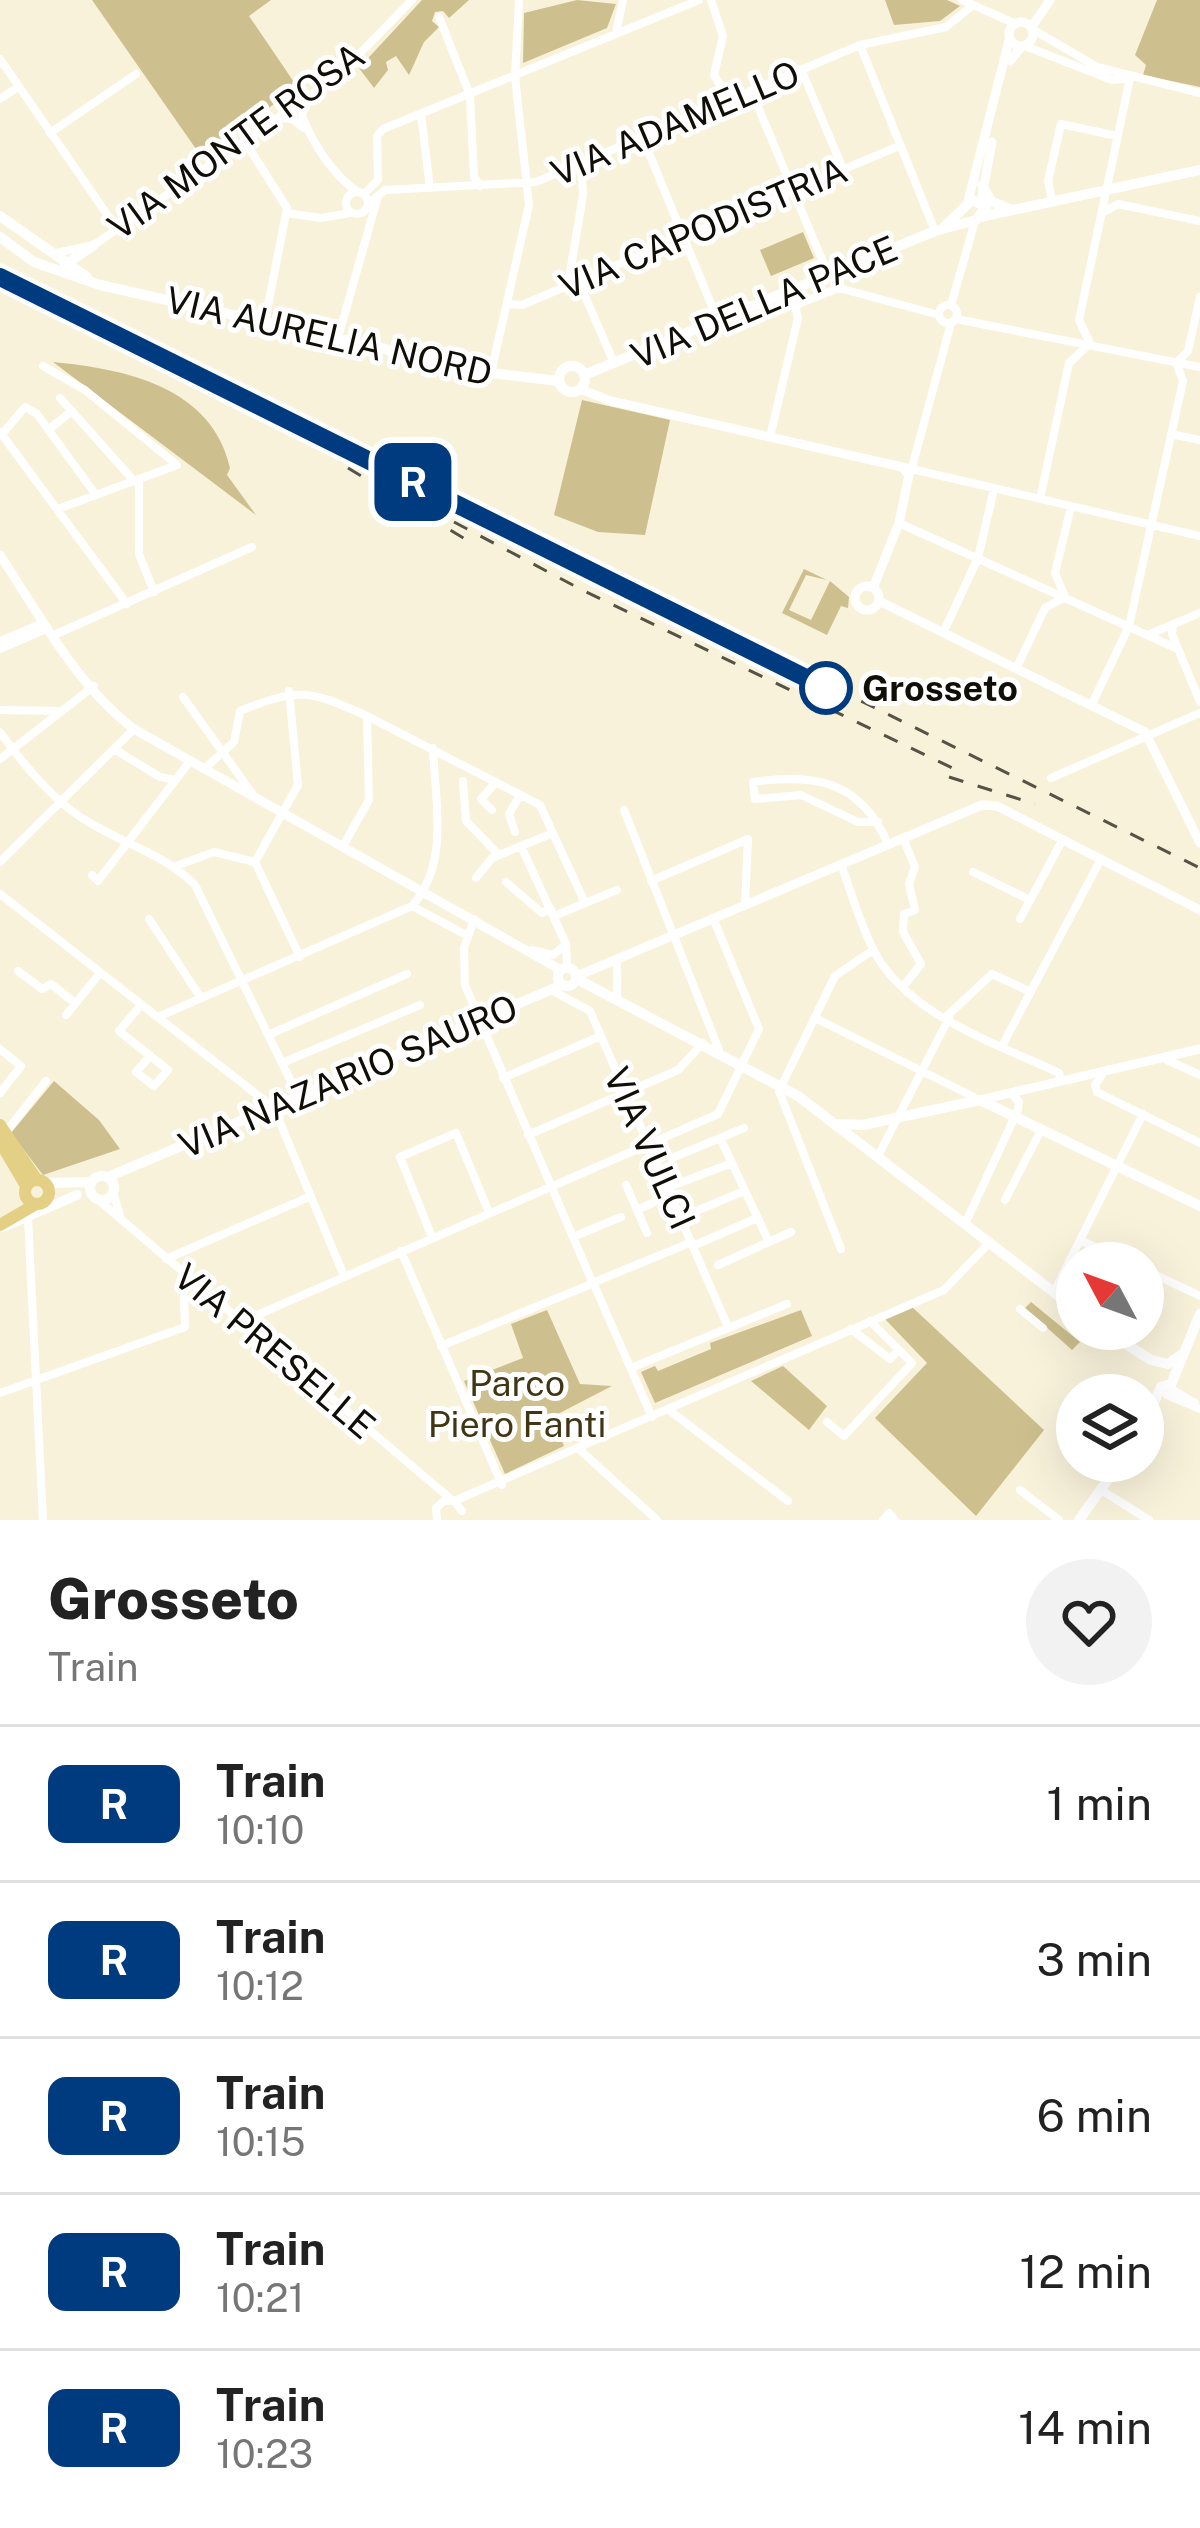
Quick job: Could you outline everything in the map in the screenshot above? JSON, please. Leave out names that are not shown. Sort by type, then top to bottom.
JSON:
[{"type":"main road","name":"VIA DELLA PACE","points":[[582,382],[615,364],[972,216],[1200,170]]},
{"type":"main road","points":[[982,184],[990,200],[1012,210]]},
{"type":"main road","name":"VIA AURELIA NORD","points":[[0,216],[63,266],[100,285]]},
{"type":"main road","points":[[943,228],[972,216]]},
{"type":"main road","points":[[0,234],[63,266]]},
{"type":"main road","name":"VIA AURELIA NORD","points":[[0,234],[44,266],[100,285],[491,373],[559,381],[566,390],[582,382],[569,366],[559,381]]},
{"type":"main road","points":[[44,266],[63,266],[90,249]]},
{"type":"main road","points":[[85,276],[90,249]]},
{"type":"main road","points":[[565,979],[617,998],[781,1085],[1054,1292]]},
{"type":"main road","name":"VIA NAZARIO SAURO","points":[[112,1186],[134,1167],[478,1021],[565,979]]},
{"type":"main road","points":[[830,1121],[863,1125],[980,1100],[1200,1206]]},
{"type":"main road","points":[[863,1125],[858,1137],[895,1169]]},
{"type":"main road","points":[[2,1133],[39,1203]]},
{"type":"main road","points":[[33,1185],[93,1192],[112,1186]]},
{"type":"main road","points":[[0,1224],[49,1194],[33,1185]]},
{"type":"main road","points":[[0,1224],[33,1185]]},
{"type":"main road","points":[[39,1203],[112,1186]]},
{"type":"main road","points":[[0,1224],[28,1218],[77,1195]]},
{"type":"main road","points":[[1164,1393],[1200,1314]]},
{"type":"main road","points":[[1135,1350],[1164,1373],[1166,1390]]},
{"type":"main road","points":[[1151,1360],[1170,1364],[1181,1355]]},
{"type":"main road","points":[[1079,1520],[1107,1482]]},
{"type":"street","name":"VIA MONTE ROSA","points":[[46,250],[69,254],[90,249],[346,69],[412,0]]},
{"type":"street","points":[[491,373],[530,184],[514,77],[519,0]]},
{"type":"street","points":[[616,34],[622,0]]},
{"type":"street","points":[[338,338],[383,191],[378,180],[378,133],[699,0]]},
{"type":"street","points":[[711,0],[723,36],[713,75],[728,100]]},
{"type":"street","points":[[962,0],[995,20],[1024,46],[1112,80],[1130,78]]},
{"type":"street","points":[[1046,0],[1017,24],[1010,37],[951,305],[954,321],[908,472],[899,523],[873,588],[879,601],[1149,735],[1200,843]]},
{"type":"street","points":[[972,216],[1010,62],[1024,46],[1046,0]]},
{"type":"street","name":"VIA ADAMELLO","points":[[383,191],[530,184],[860,44],[935,31],[972,6]]},
{"type":"street","points":[[440,17],[470,94],[474,178],[482,187]]},
{"type":"street","points":[[995,20],[1031,28],[1065,53],[1130,78],[1200,93]]},
{"type":"street","points":[[860,44],[898,146],[943,228]]},
{"type":"street","points":[[0,59],[117,229]]},
{"type":"street","points":[[801,69],[843,169]]},
{"type":"street","points":[[50,133],[136,74]]},
{"type":"street","points":[[1090,343],[1079,320],[1130,78]]},
{"type":"street","points":[[0,99],[18,87]]},
{"type":"street","points":[[751,90],[828,274]]},
{"type":"street","points":[[309,94],[302,110],[309,133]]},
{"type":"street","points":[[421,114],[430,188]]},
{"type":"street","points":[[271,120],[291,118],[309,133],[343,182],[364,200],[367,233]]},
{"type":"street","points":[[1052,200],[1048,181],[1061,124],[1117,136]]},
{"type":"street","points":[[642,136],[718,321]]},
{"type":"street","points":[[244,140],[285,198],[287,213],[266,320]]},
{"type":"street","name":"VIA CAPODISTRIA","points":[[508,304],[522,305],[898,146]]},
{"type":"street","points":[[580,164],[583,195],[573,283],[615,364]]},
{"type":"street","points":[[287,213],[326,218],[353,214],[378,180]]},
{"type":"street","points":[[343,182],[353,214],[367,233]]},
{"type":"street","points":[[1108,188],[1118,203],[1200,221]]},
{"type":"street","points":[[326,218],[347,200],[364,200],[383,191]]},
{"type":"street","points":[[1102,214],[1118,203]]},
{"type":"street","points":[[838,288],[844,267]]},
{"type":"street","points":[[798,304],[838,288],[954,321],[1200,367]]},
{"type":"street","points":[[770,437],[798,304],[790,290]]},
{"type":"street","points":[[1176,362],[1188,351],[1200,297]]},
{"type":"street","points":[[939,316],[943,306],[951,305]]},
{"type":"street","points":[[1040,499],[1069,363],[1090,343]]},
{"type":"street","points":[[1092,704],[1129,626],[1183,381],[1176,362]]},
{"type":"street","points":[[43,365],[85,390],[177,465],[58,509]]},
{"type":"street","name":"VIA AURELIA NORD","points":[[582,382],[611,401],[908,472]]},
{"type":"street","points":[[60,398],[137,481],[139,554],[154,592]]},
{"type":"street","points":[[96,496],[48,430],[25,407],[1,433],[127,604]]},
{"type":"street","points":[[48,430],[72,412]]},
{"type":"street","points":[[1171,434],[1200,440]]},
{"type":"street","points":[[0,452],[11,444]]},
{"type":"street","points":[[908,472],[1200,536]]},
{"type":"street","points":[[944,631],[979,558],[994,489]]},
{"type":"street","points":[[1065,597],[1054,573],[1071,507]]},
{"type":"street","points":[[899,523],[1178,649]]},
{"type":"street","points":[[0,645],[127,604],[252,547]]},
{"type":"street","points":[[0,555],[49,628],[134,729],[532,950],[565,979]]},
{"type":"street","points":[[873,588],[860,589],[858,604],[868,610],[879,601]]},
{"type":"street","points":[[1017,667],[1045,608],[1065,597]]},
{"type":"street","points":[[1148,634],[1200,613]]},
{"type":"street","points":[[1173,625],[1200,702]]},
{"type":"street","points":[[0,759],[94,686]]},
{"type":"street","points":[[256,862],[298,785],[290,692]]},
{"type":"street","points":[[204,769],[235,742],[240,711],[290,692],[313,692],[434,748],[540,805],[585,903]]},
{"type":"street","points":[[183,697],[255,797]]},
{"type":"street","points":[[0,710],[62,711]]},
{"type":"street","points":[[1052,778],[1200,713]]},
{"type":"street","points":[[344,846],[369,800],[367,716]]},
{"type":"street","points":[[0,862],[134,729]]},
{"type":"street","points":[[0,732],[61,801],[129,844],[176,866],[195,886],[299,1097]]},
{"type":"street","points":[[114,748],[160,777],[176,780]]},
{"type":"street","points":[[157,1017],[412,906],[424,892],[437,857],[434,748]]},
{"type":"street","points":[[92,875],[98,881],[190,761]]},
{"type":"street","points":[[878,822],[858,822],[801,794],[755,799],[753,782],[798,775],[816,778],[854,796],[878,822],[888,844]]},
{"type":"street","points":[[464,781],[466,820],[500,856]]},
{"type":"street","points":[[464,800],[481,799],[496,782]]},
{"type":"street","points":[[515,832],[509,814],[520,795]]},
{"type":"street","points":[[481,799],[492,810]]},
{"type":"street","name":"VIA NAZARIO SAURO","points":[[565,979],[990,804],[1064,839]]},
{"type":"street","points":[[624,810],[719,1050]]},
{"type":"street","points":[[476,878],[500,856],[553,832]]},
{"type":"street","points":[[902,838],[916,866],[909,884],[915,910],[904,914],[903,932],[921,964],[903,988]]},
{"type":"street","points":[[651,881],[748,839],[746,904]]},
{"type":"street","points":[[1020,919],[1064,839],[1200,910]]},
{"type":"street","points":[[521,846],[566,944],[565,979]]},
{"type":"street","points":[[176,866],[214,851],[256,862]]},
{"type":"street","points":[[1002,1046],[1101,859]]},
{"type":"street","points":[[256,862],[299,957]]},
{"type":"street","points":[[841,864],[873,950],[903,988],[948,1017],[1061,1074],[1058,1084]]},
{"type":"street","points":[[973,872],[1030,900]]},
{"type":"street","points":[[506,882],[542,913],[617,890]]},
{"type":"street","points":[[0,894],[274,1108],[344,1276]]},
{"type":"street","points":[[412,906],[466,935]]},
{"type":"street","points":[[241,1322],[488,1210],[718,1114],[759,1029],[713,918]]},
{"type":"street","points":[[149,919],[201,998]]},
{"type":"street","points":[[474,919],[464,948],[465,985],[653,1418]]},
{"type":"street","points":[[532,950],[553,955],[566,944]]},
{"type":"street","points":[[841,1249],[778,1097],[835,976],[873,950]]},
{"type":"street","points":[[617,959],[617,998]]},
{"type":"street","points":[[18,971],[42,989],[51,984],[75,1003]]},
{"type":"street","points":[[66,1015],[100,973]]},
{"type":"street","points":[[268,1035],[407,974]]},
{"type":"street","points":[[879,1154],[948,1017],[992,974],[1030,992]]},
{"type":"street","name":"VIA VULCI","points":[[565,979],[590,1010],[728,1327]]},
{"type":"street","points":[[141,1005],[119,1031],[150,1056]]},
{"type":"street","points":[[282,1063],[420,1005]]},
{"type":"street","points":[[815,1018],[980,1100],[1200,1049]]},
{"type":"street","points":[[503,1078],[601,1036]]},
{"type":"street","points":[[528,1135],[678,1070],[704,1042]]},
{"type":"street","points":[[0,1049],[21,1066],[0,1093]]},
{"type":"street","points":[[1167,1060],[1200,1075]]},
{"type":"street","points":[[1102,1075],[1095,1084],[1097,1092],[1200,1143]]},
{"type":"street","points":[[2,1133],[46,1081]]},
{"type":"street","points":[[965,1224],[1016,1116],[1019,1102],[1011,1094]]},
{"type":"street","points":[[1054,1292],[1143,1114]]},
{"type":"street","points":[[672,1158],[745,1128]]},
{"type":"street","points":[[1005,1200],[1042,1129]]},
{"type":"street","points":[[432,1237],[400,1157],[456,1133],[488,1210]]},
{"type":"street","points":[[719,1138],[769,1242]]},
{"type":"street","points":[[637,1210],[731,1163]]},
{"type":"street","points":[[626,1185],[647,1233]]},
{"type":"street","points":[[112,1186],[114,1209],[125,1226]]},
{"type":"street","points":[[682,1217],[744,1191]]},
{"type":"street","name":"VIA PRESELLE","points":[[93,1192],[125,1226],[453,1501],[462,1517]]},
{"type":"street","points":[[166,1258],[310,1196]]},
{"type":"street","points":[[573,1238],[621,1216]]},
{"type":"street","points":[[28,1218],[43,1520]]},
{"type":"street","points":[[441,1346],[757,1218]]},
{"type":"street","points":[[718,1265],[791,1232]]},
{"type":"street","points":[[1080,1240],[1084,1242]]},
{"type":"street","points":[[434,1515],[453,1501],[502,1485],[951,1286],[990,1243]]},
{"type":"street","points":[[401,1251],[502,1485]]},
{"type":"street","points":[[0,1393],[185,1328],[183,1274]]},
{"type":"street","points":[[1164,1279],[1200,1296]]},
{"type":"street","points":[[631,1369],[787,1304]]},
{"type":"street","points":[[1020,1309],[1042,1328]]},
{"type":"street","points":[[827,1422],[844,1436],[912,1363],[870,1321]]},
{"type":"street","points":[[851,1329],[890,1359],[899,1349]]},
{"type":"street","points":[[1166,1390],[1200,1409]]},
{"type":"street","points":[[669,1410],[788,1502]]},
{"type":"street","points":[[580,1450],[657,1520]]},
{"type":"street","name":"VIA PRESELLE","points":[[424,1476],[434,1515]]},
{"type":"street","points":[[1020,1490],[1059,1520]]},
{"type":"street","points":[[1101,1490],[1150,1520]]},
{"type":"street","points":[[462,1517],[475,1496]]},
{"type":"green space","points":[[92,0],[271,0],[249,16],[300,91],[293,91],[222,140],[223,146],[203,159]]},
{"type":"green space","points":[[422,0],[469,0],[449,18],[443,11],[435,12],[432,21],[439,27],[424,42],[409,75],[396,56],[386,62],[388,70],[374,88],[359,68]]},
{"type":"green space","points":[[577,0],[616,4],[607,28],[523,63],[524,13]]},
{"type":"green space","points":[[885,0],[947,0],[960,6],[940,21],[894,25]]},
{"type":"green space","points":[[1157,0],[1200,0],[1200,87],[1143,75],[1146,65],[1135,55]]},
{"type":"green space","points":[[803,232],[814,258],[771,276],[760,250]]},
{"type":"green space","points":[[53,362],[136,377],[185,401],[220,440],[230,468],[227,475],[256,515]]},
{"type":"green space","points":[[582,400],[670,420],[645,535],[598,532],[554,515]]},
{"type":"green space","points":[[804,569],[827,580],[806,575],[789,610],[811,620],[830,581],[849,597],[848,608],[841,606],[827,635],[782,613]]},
{"type":"green space","points":[[54,1081],[99,1120],[120,1149],[43,1175],[11,1133]]},
{"type":"green space","points":[[1031,1302],[1056,1322],[1056,1336],[1025,1308]]},
{"type":"green space","points":[[911,1306],[1044,1430],[976,1516],[875,1418],[927,1363],[885,1319]]},
{"type":"green space","name":"Parco Piero Fanti","points":[[547,1310],[580,1384],[612,1386],[552,1417],[564,1446],[505,1474],[464,1381],[523,1358],[511,1324]]},
{"type":"green space","points":[[801,1310],[812,1336],[655,1403],[641,1372],[655,1366],[658,1371],[711,1349],[710,1343]]},
{"type":"green space","points":[[783,1366],[827,1406],[809,1430],[751,1381]]},
{"type":"railway","points":[[0,277],[1200,868]]},
{"type":"railway","points":[[348,468],[465,539]]},
{"type":"railway","points":[[454,522],[584,591],[965,774]]},
{"type":"railway","points":[[949,777],[1035,804]]},
{"type":"train","name":"R","points":[[0,277],[826,688]]},
{"type":"place","name":"Grosseto","points":[[826,688]]}]
